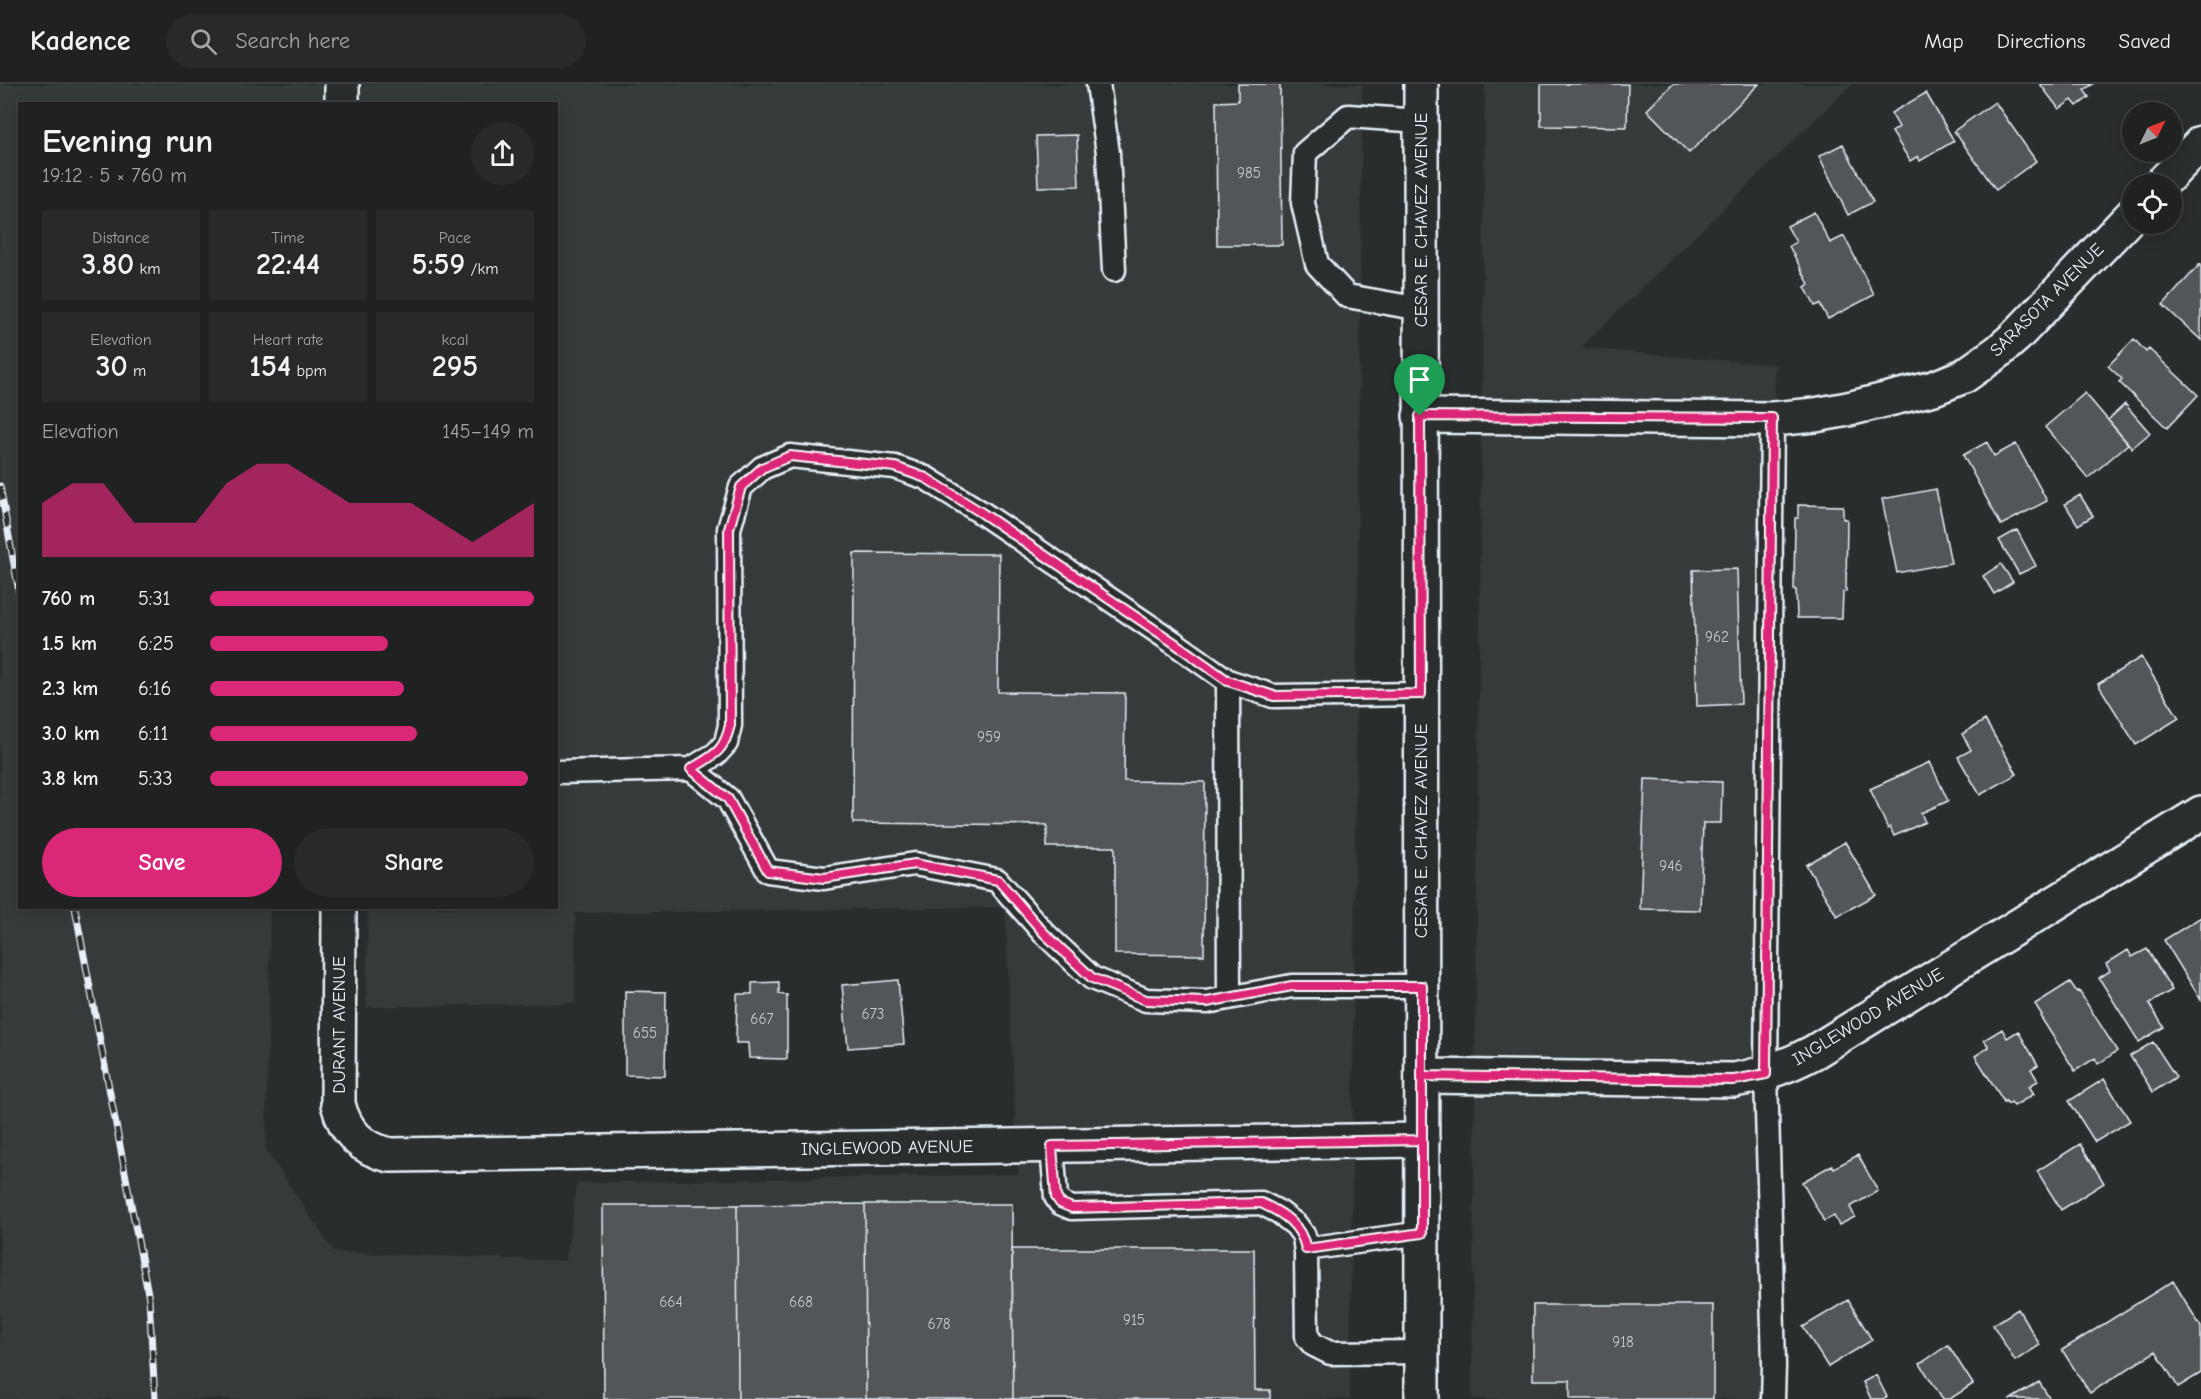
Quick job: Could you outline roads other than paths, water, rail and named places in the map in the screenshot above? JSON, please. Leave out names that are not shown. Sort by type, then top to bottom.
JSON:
[{"type":"street","points":[[342,84],[342,102]]},
{"type":"street","name":"CESAR E. CHAVEZ AVENUE","points":[[1421,84],[1422,1399]]},
{"type":"street","points":[[2171,174],[2201,142]]},
{"type":"street","name":"SARASOTA AVENUE","points":[[1420,416],[1772,418],[1815,415],[1848,409],[1934,388],[1964,376],[1998,352],[2122,225]]},
{"type":"street","name":"INGLEWOOD AVENUE","points":[[1422,1076],[1734,1080],[1766,1074],[1791,1065],[1814,1052],[2201,813]]},
{"type":"street","name":"DURANT AVENUE","points":[[339,909],[338,1104],[343,1120],[356,1138]]},
{"type":"street","name":"INGLEWOOD AVENUE","points":[[356,1138],[372,1150],[390,1155],[1422,1140]]},
{"type":"lane","points":[[1098,84],[1108,153],[1114,270]]},
{"type":"lane","points":[[1421,309],[1347,296],[1317,264],[1303,203],[1305,153],[1348,116],[1422,121]]},
{"type":"lane","points":[[1772,418],[1766,1074],[1773,1399]]},
{"type":"lane","points":[[558,772],[691,769],[716,754],[726,743],[730,725],[729,529],[741,487],[762,468],[790,456],[895,467],[926,478],[982,513],[1228,681],[1274,696],[1421,694]]},
{"type":"lane","points":[[1228,681],[1229,998]]},
{"type":"lane","points":[[691,769],[728,799],[768,871],[824,878],[915,864],[998,880],[1044,933],[1092,978],[1146,1000],[1207,1002],[1292,986],[1422,986]]},
{"type":"lane","points":[[1052,1146],[1056,1197],[1060,1203],[1072,1208],[1261,1203],[1280,1212],[1296,1225],[1304,1236],[1307,1337],[1314,1346],[1330,1353],[1422,1352]]},
{"type":"lane","points":[[1306,1249],[1422,1233]]},
{"type":"railway","points":[[0,486],[18,587]]},
{"type":"railway","points":[[75,909],[149,1299],[155,1399]]}]
